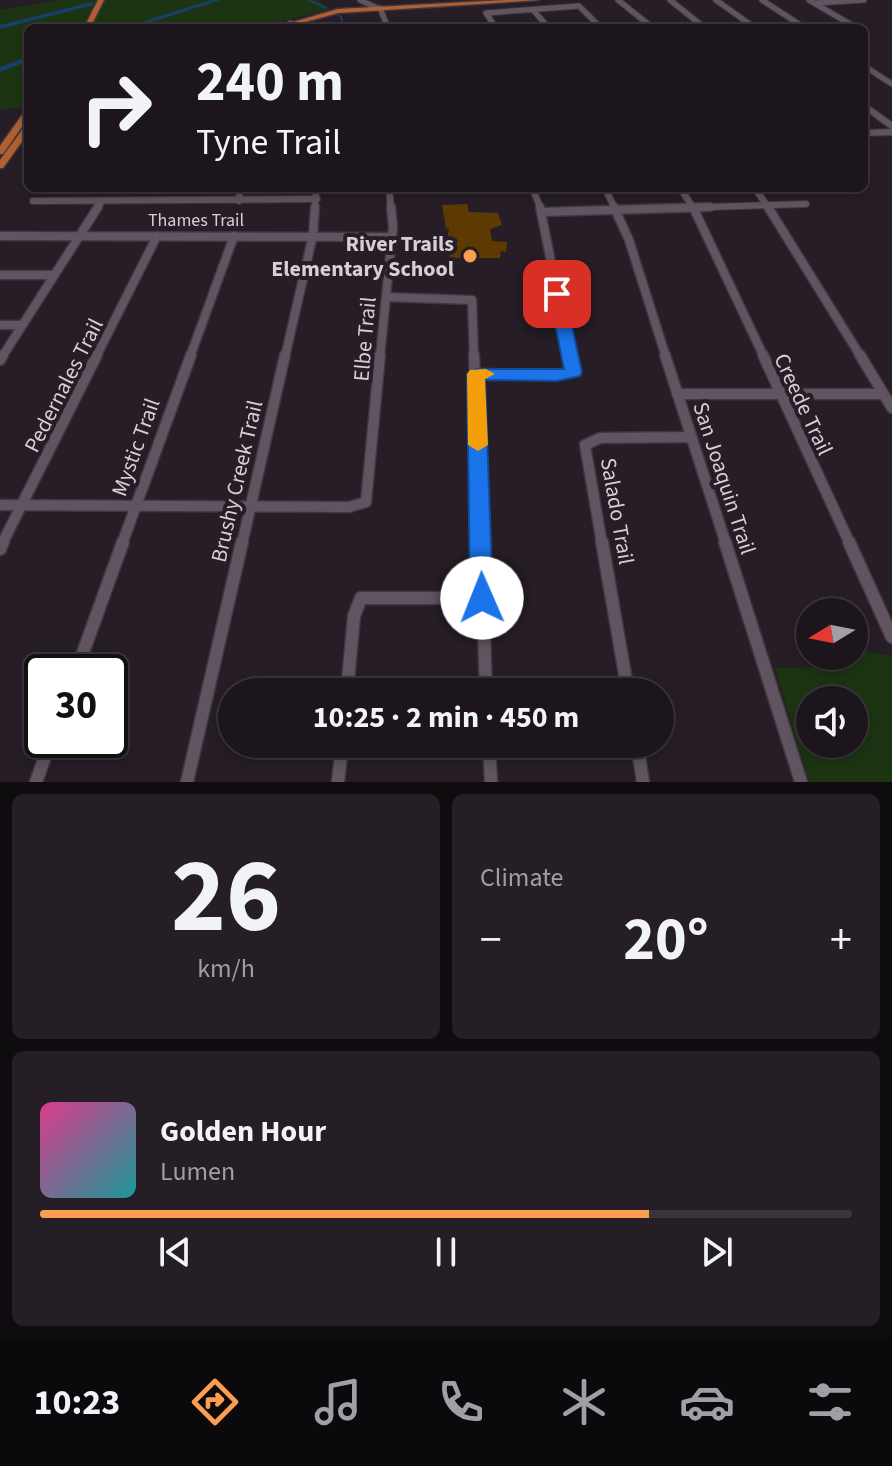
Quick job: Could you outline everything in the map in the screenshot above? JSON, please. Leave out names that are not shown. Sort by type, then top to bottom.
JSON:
[{"type":"main road","points":[[89,24],[101,0]]},
{"type":"main road","points":[[290,23],[327,13],[379,8],[536,0]]},
{"type":"main road","points":[[0,166],[5,150],[24,119]]},
{"type":"main road","points":[[5,150],[24,133]]},
{"type":"street","points":[[362,0],[379,8],[386,24]]},
{"type":"street","points":[[618,0],[648,24]]},
{"type":"street","points":[[670,0],[700,24]]},
{"type":"street","points":[[716,0],[749,24]]},
{"type":"street","points":[[762,0],[799,24]]},
{"type":"street","points":[[812,2],[864,0]]},
{"type":"street","points":[[812,2],[850,24]]},
{"type":"street","points":[[493,24],[486,13],[581,8],[597,24]]},
{"type":"street","points":[[533,10],[545,24]]},
{"type":"street","points":[[868,69],[892,84]]},
{"type":"street","points":[[868,109],[892,129]]},
{"type":"street","points":[[868,132],[892,129]]},
{"type":"street","points":[[239,201],[240,192]]},
{"type":"street","name":"Elbe Trail","points":[[251,507],[349,507],[361,506],[366,502],[394,221],[390,192]]},
{"type":"street","points":[[476,374],[557,375],[573,372],[542,212],[534,192]]},
{"type":"street","name":"San Joaquin Trail","points":[[607,192],[617,209],[801,782]]},
{"type":"street","name":"Creede Trail","points":[[683,192],[693,207],[892,637]]},
{"type":"street","points":[[758,192],[892,408]]},
{"type":"street","points":[[33,201],[239,201],[316,194]]},
{"type":"street","name":"Brushy Creek Trail","points":[[187,782],[313,235],[316,194]]},
{"type":"street","points":[[0,360],[102,201]]},
{"type":"street","points":[[542,212],[806,204]]},
{"type":"street","name":"Thames Trail","points":[[0,236],[392,237]]},
{"type":"street","name":"Pedernales Trail","points":[[0,549],[157,236]]},
{"type":"street","name":"Mystic Trail","points":[[83,654],[234,236]]},
{"type":"street","points":[[2,275],[53,275]]},
{"type":"street","points":[[386,297],[472,300],[485,678]]},
{"type":"street","points":[[0,325],[22,325]]},
{"type":"street","points":[[677,394],[883,394]]},
{"type":"street","name":"Salado Trail","points":[[626,678],[585,445],[600,438],[691,437]]},
{"type":"street","points":[[0,505],[251,507]]},
{"type":"street","points":[[348,678],[354,616],[361,598],[482,598]]},
{"type":"street","points":[[36,782],[45,758]]},
{"type":"street","points":[[338,782],[341,758]]},
{"type":"street","points":[[490,758],[491,782]]},
{"type":"street","points":[[639,758],[643,782]]},
{"type":"green space","points":[[62,0],[318,0],[330,9],[271,24],[24,24],[24,107],[0,110],[0,10]]},
{"type":"green space","points":[[868,651],[892,656],[892,782],[809,782],[802,758],[868,758],[868,686],[796,686],[796,738],[775,668],[868,670]]},
{"type":"building","name":"River Trails Elementary School","points":[[467,204],[469,212],[498,213],[502,225],[490,229],[492,241],[507,242],[506,252],[501,251],[500,258],[449,258],[451,251],[445,251],[449,228],[446,229],[442,205]]},
{"type":"waterway","points":[[139,24],[218,0]]},
{"type":"waterway","points":[[309,0],[326,8]]},
{"type":"waterway","points":[[0,27],[92,4]]},
{"type":"waterway","points":[[335,13],[341,17],[343,24]]},
{"type":"waterway","points":[[0,70],[24,60]]},
{"type":"slow traffic","points":[[478,445],[476,374],[486,374]]},
{"type":"place","name":"River Trails Elementary School","points":[[470,256]]},
{"type":"route","points":[[482,598],[476,374],[557,375],[573,372],[557,294]]}]
